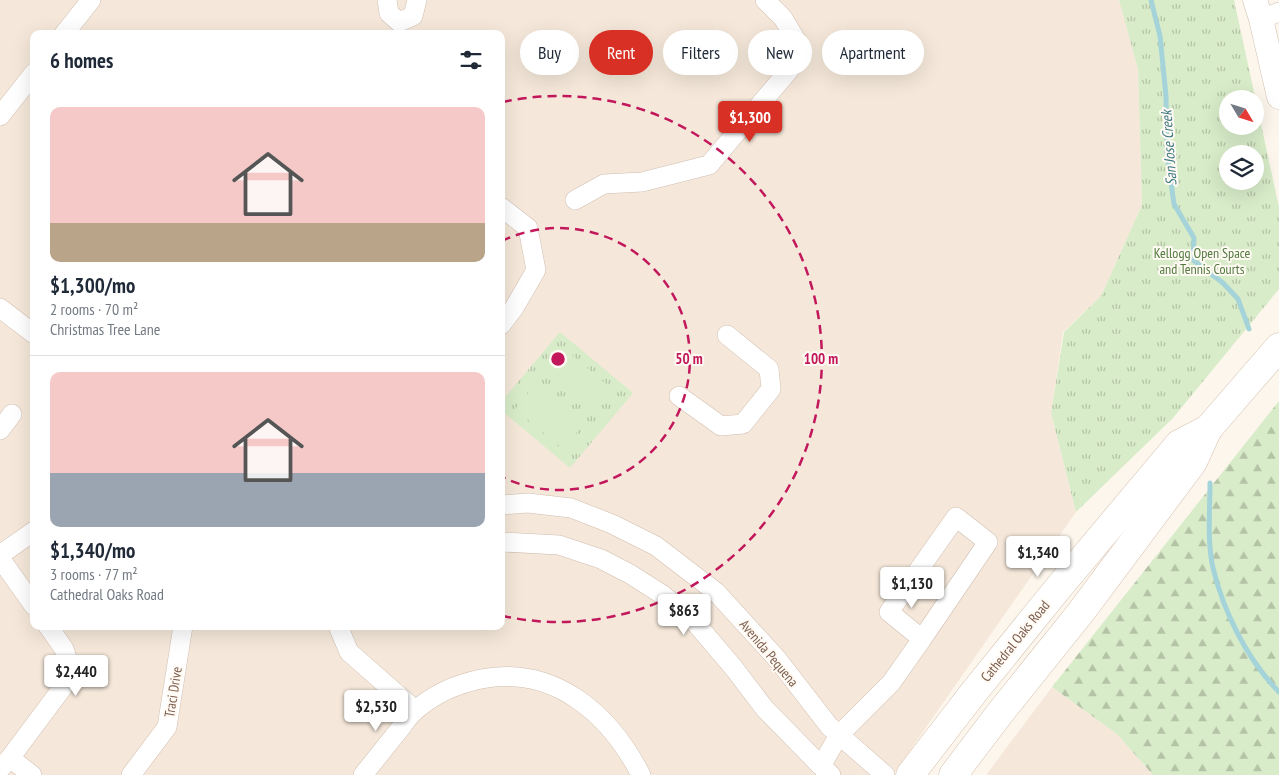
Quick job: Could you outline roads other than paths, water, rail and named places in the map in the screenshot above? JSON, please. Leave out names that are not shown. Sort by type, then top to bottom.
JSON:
[{"type":"main road","name":"Cathedral Oaks Road","points":[[953,775],[1081,612],[1193,462],[1208,429],[1279,347]]},
{"type":"main road","name":"Cathedral Oaks Road","points":[[910,775],[979,685],[1059,586],[1179,444],[1208,429]]},
{"type":"street","points":[[67,30],[91,0]]},
{"type":"street","points":[[387,0],[389,13],[400,22],[413,16],[417,0]]},
{"type":"street","points":[[575,200],[604,184],[642,182],[709,166],[790,69],[796,40],[783,18],[764,0]]},
{"type":"street","points":[[1265,10],[1279,97]]},
{"type":"street","points":[[0,116],[30,78]]},
{"type":"street","points":[[505,210],[528,228],[536,270],[505,320]]},
{"type":"street","points":[[0,308],[30,331]]},
{"type":"street","points":[[679,396],[721,426],[743,424],[771,389],[769,369],[727,335]]},
{"type":"street","points":[[0,430],[12,414]]},
{"type":"street","name":"Avenida Pequena","points":[[505,505],[528,503],[571,508],[612,524],[656,546],[716,592],[778,660],[829,726],[885,775]]},
{"type":"street","points":[[505,542],[559,545],[601,559],[630,574],[663,595],[693,620],[733,667],[765,709],[826,771],[840,735],[891,683],[922,639],[988,542],[956,517],[889,612],[922,639]]},
{"type":"street","points":[[30,534],[0,556],[30,600]]},
{"type":"street","points":[[32,775],[5,764],[63,687],[69,664],[57,630]]},
{"type":"street","name":"Traci Drive","points":[[131,775],[167,727],[182,630]]},
{"type":"street","points":[[340,630],[349,652],[415,710]]},
{"type":"street","points":[[363,775],[415,710],[449,688],[498,676],[526,677],[553,685],[575,697],[595,713],[623,745],[641,775]]},
{"type":"waterway","name":"San Jose Creek","points":[[1151,0],[1160,36],[1166,96],[1167,153],[1174,204],[1194,238],[1193,260],[1223,283],[1238,299],[1249,329]]},
{"type":"waterway","name":"San Jose Creek","points":[[1210,483],[1210,547],[1213,568],[1223,602],[1247,650],[1267,679],[1279,692]]},
{"type":"park label","name":"Kellogg Open Space and Tennis Courts","points":[[1202,262]]}]
